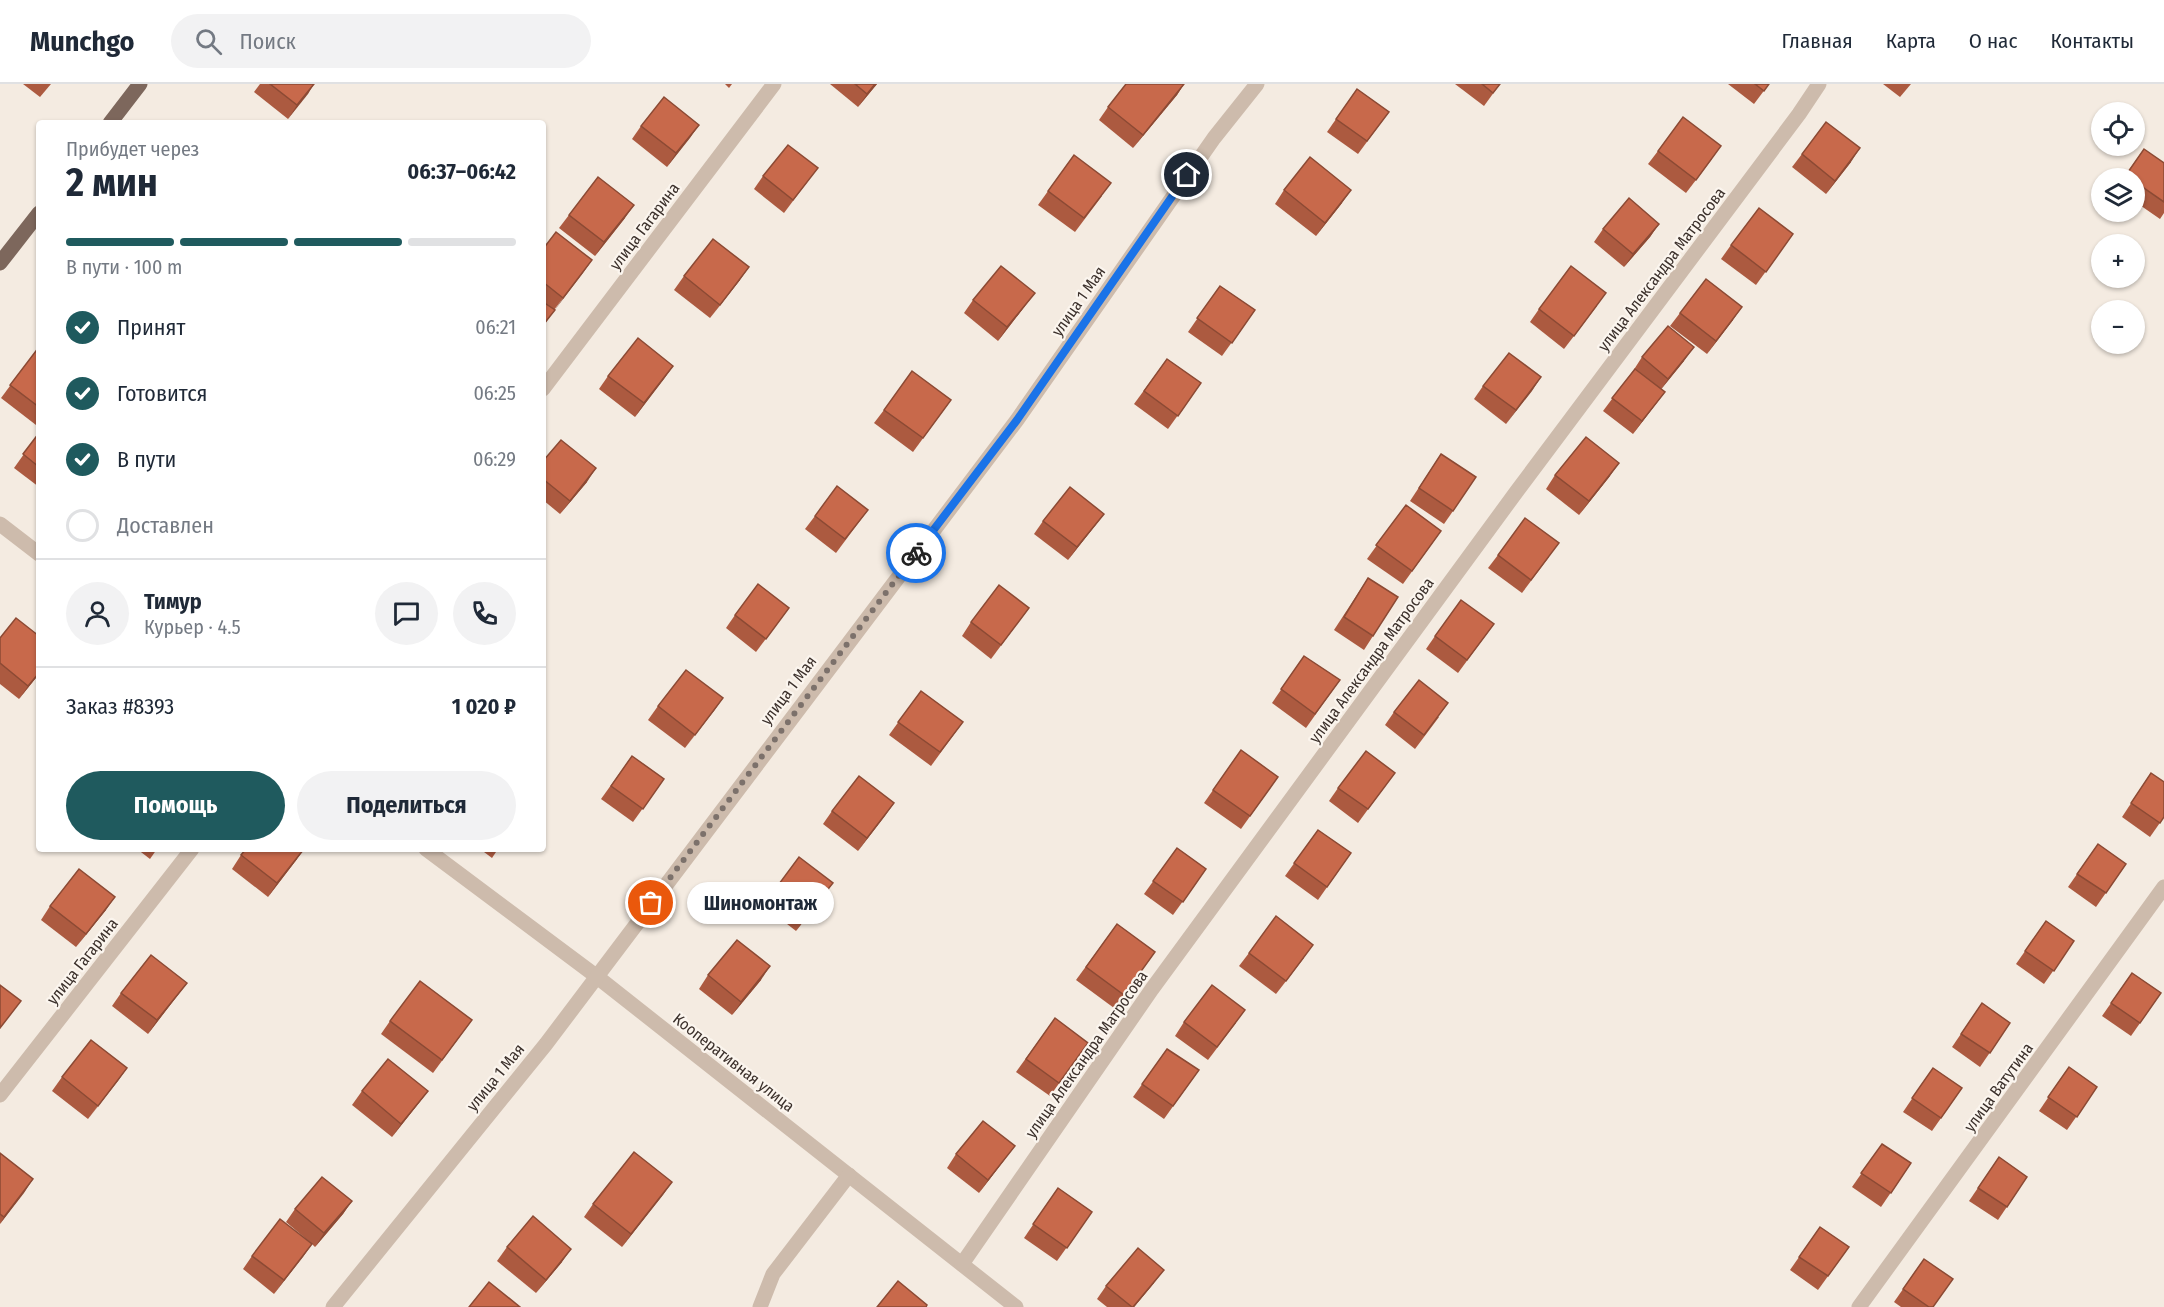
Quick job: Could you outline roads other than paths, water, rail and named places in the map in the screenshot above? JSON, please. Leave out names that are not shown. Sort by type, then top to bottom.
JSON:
[{"type":"main road","points":[[112,120],[140,84]]},
{"type":"main road","points":[[0,263],[36,217]]},
{"type":"street","name":"улица Гагарина","points":[[546,385],[774,84]]},
{"type":"street","name":"улица 1 Мая","points":[[333,1307],[546,1044],[1017,420],[1214,138],[1257,84]]},
{"type":"street","name":"улица Александра Матросова","points":[[962,1264],[1152,989],[1819,84]]},
{"type":"street","points":[[0,525],[36,552]]},
{"type":"street","name":"улица Гагарина","points":[[0,1095],[190,852]]},
{"type":"street","name":"Кооперативная улица","points":[[430,852],[596,976],[1016,1307]]},
{"type":"street","name":"улица Ватутина","points":[[1859,1307],[2164,887]]},
{"type":"street","points":[[760,1307],[773,1274],[849,1175]]},
{"type":"place","name":"Шиномонтаж","points":[[651,903]]}]
